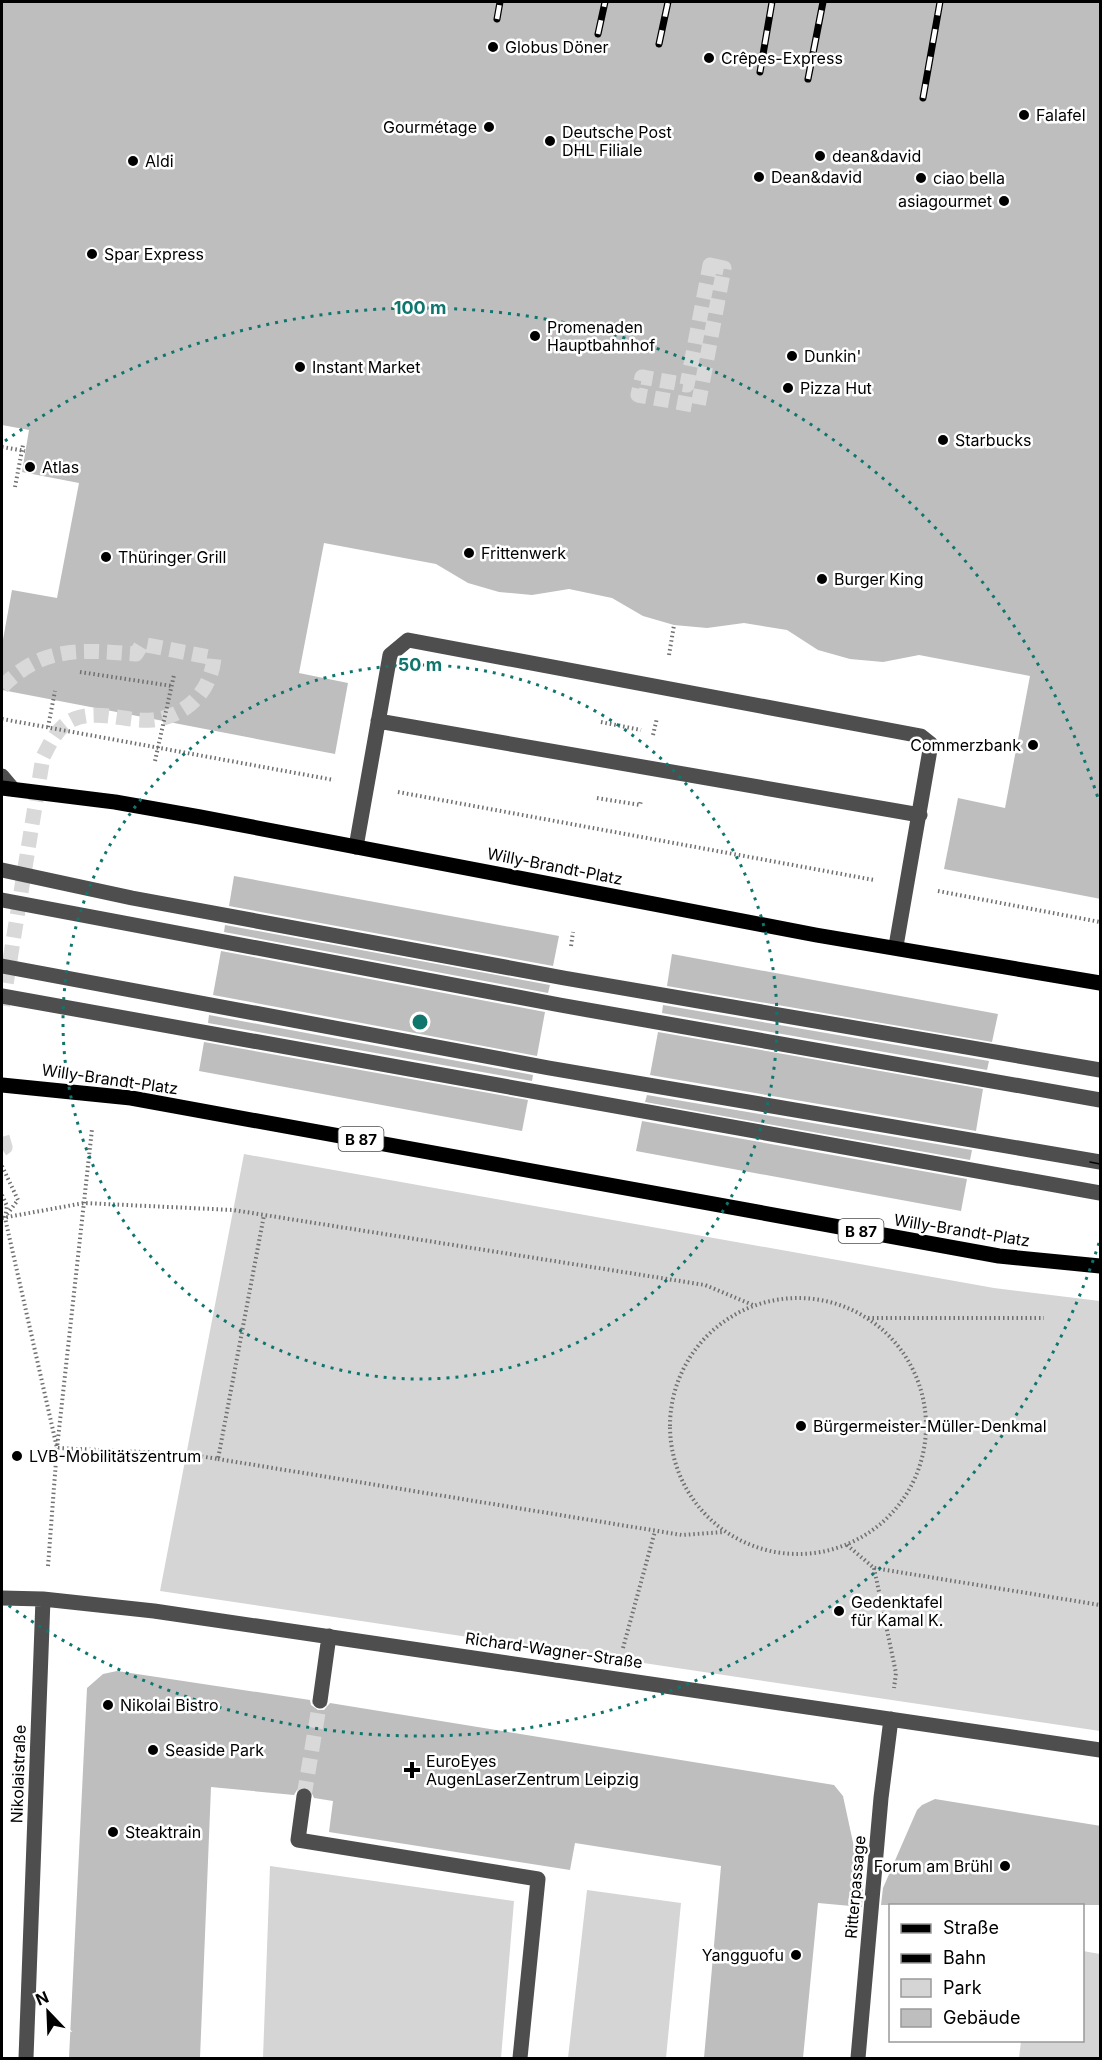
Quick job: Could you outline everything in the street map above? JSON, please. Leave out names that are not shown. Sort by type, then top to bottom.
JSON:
[{"type":"main road","name":"Willy-Brandt-Platz","points":[[8,788],[115,802],[816,934],[896,946],[1101,984]]},
{"type":"main road","name":"Willy-Brandt-Platz","points":[[2,1085],[131,1098],[999,1256],[1101,1266]]},
{"type":"street","points":[[356,847],[390,654],[408,640],[663,686],[921,736],[931,744],[896,946]]},
{"type":"street","points":[[378,721],[920,815]]},
{"type":"street","points":[[2,776],[8,788]]},
{"type":"street","points":[[2,872],[576,980],[1101,1071]]},
{"type":"street","points":[[2,902],[560,1005],[1101,1100]]},
{"type":"street","points":[[2,966],[561,1070],[1101,1162]]},
{"type":"street","points":[[2,999],[46,1004],[1101,1193]]},
{"type":"street","name":"Richard-Wagner-Straße","points":[[2,1598],[43,1599],[154,1611],[1101,1750]]},
{"type":"street","name":"Nikolaistraße","points":[[26,2058],[43,1599]]},
{"type":"street","points":[[320,1701],[329,1636]]},
{"type":"street","name":"Ritterpassage","points":[[858,2058],[881,1798],[891,1719]]},
{"type":"street","points":[[304,1796],[298,1840],[538,1879],[520,2058]]},
{"type":"path","points":[[15,487],[24,451],[23,445]]},
{"type":"path","points":[[2,447],[24,451]]},
{"type":"path","points":[[597,798],[640,805],[674,625]]},
{"type":"path","points":[[80,672],[171,686]]},
{"type":"path","points":[[155,760],[174,675]]},
{"type":"path","points":[[48,727],[55,691]]},
{"type":"path","points":[[2,719],[1101,922]]},
{"type":"path","points":[[43,1599],[48,1575],[57,1448],[92,1129]]},
{"type":"path","points":[[2,1166],[18,1200],[2,1217]]},
{"type":"path","points":[[2,1195],[7,1206],[2,1217],[57,1448]]},
{"type":"path","points":[[2,1217],[84,1203],[233,1210],[705,1285],[754,1305]]},
{"type":"path","points":[[218,1459],[264,1215]]},
{"type":"path","points":[[782,1298],[812,1299],[840,1305],[867,1318],[886,1332],[913,1370],[922,1391],[926,1437],[914,1482],[902,1502],[886,1520],[847,1545],[816,1554],[784,1555],[753,1547],[725,1532],[706,1518],[680,1479],[669,1433],[670,1411],[675,1388],[684,1366],[713,1329],[732,1315],[754,1305],[782,1298]]},
{"type":"path","points":[[867,1318],[1044,1318]]},
{"type":"path","points":[[57,1448],[186,1454],[682,1535],[725,1532]]},
{"type":"path","points":[[623,1649],[655,1531]]},
{"type":"path","points":[[847,1545],[874,1568],[1101,1605]]},
{"type":"path","points":[[874,1568],[896,1673],[891,1719]]},
{"type":"green space","points":[[244,1154],[994,1288],[1100,1301],[1100,1731],[160,1591]]},
{"type":"green space","points":[[270,1866],[514,1901],[501,2058],[263,2058]]},
{"type":"green space","points":[[587,1890],[681,1903],[666,2058],[568,2058]]},
{"type":"green space","points":[[1084,1951],[1100,1954],[1100,2058],[1019,2058],[1021,2042],[1084,2042]]},
{"type":"building","points":[[2,2],[1101,2],[1101,899],[944,869],[958,798],[1005,808],[1030,676],[919,655],[883,662],[850,659],[818,650],[787,630],[744,623],[707,628],[674,625],[643,616],[612,598],[569,589],[532,595],[499,592],[468,583],[436,564],[324,543],[299,673],[348,683],[335,754],[2,690],[2,645],[12,590],[57,598],[79,483],[22,472],[29,430],[2,425]]},
{"type":"building","points":[[234,876],[559,936],[553,966],[229,906]]},
{"type":"building","points":[[225,925],[550,985],[548,993],[224,932]]},
{"type":"building","points":[[221,951],[545,1012],[537,1056],[213,995]]},
{"type":"building","points":[[672,954],[998,1014],[992,1042],[667,986]]},
{"type":"building","points":[[663,1005],[989,1061],[987,1070],[662,1013]]},
{"type":"building","points":[[209,1015],[533,1075],[532,1081],[208,1023]]},
{"type":"building","points":[[658,1032],[983,1089],[976,1131],[650,1075]]},
{"type":"building","points":[[204,1042],[528,1100],[522,1131],[199,1071]]},
{"type":"building","points":[[647,1095],[972,1150],[970,1160],[645,1102]]},
{"type":"building","points":[[642,1121],[967,1179],[961,1211],[636,1151]]},
{"type":"building","points":[[117,1671],[310,1700],[311,1705],[318,1710],[324,1710],[330,1703],[834,1785],[843,1796],[863,1889],[862,1907],[818,1903],[803,2058],[704,2058],[721,1866],[575,1843],[570,1870],[329,1832],[333,1801],[314,1798],[310,1789],[305,1786],[297,1790],[294,1795],[211,1787],[200,2058],[69,2058],[87,1688],[103,1674]]},
{"type":"building","name":"Forum am Brühl","points":[[935,1799],[1101,1826],[1101,1905],[881,1905],[883,1888],[917,1810]]},
{"type":"tunnel","points":[[710,265],[724,268],[698,406],[638,395],[642,377],[687,385],[710,265]]},
{"type":"tunnel","points":[[2,687],[17,673],[33,664],[64,653],[136,654],[142,644],[214,658],[212,670],[202,691],[186,708],[176,714],[152,720],[103,715],[84,716],[68,722],[52,741],[43,757],[2,1009]]},
{"type":"tunnel","points":[[2,1137],[5,1147],[2,1149]]},
{"type":"tunnel","points":[[304,1796],[320,1701]]},
{"type":"tram line","points":[[1090,1162],[1100,1164]]},
{"type":"railway","points":[[497,19],[500,2]]},
{"type":"railway","points":[[598,34],[605,2]]},
{"type":"railway","points":[[659,44],[668,2]]},
{"type":"railway","points":[[760,72],[772,2]]},
{"type":"railway","points":[[808,79],[823,2]]},
{"type":"railway","points":[[923,98],[940,2]]},
{"type":"place","name":"Globus Döner","points":[[493,47]]},
{"type":"place","name":"Crêpes-Express","points":[[709,58]]},
{"type":"place","name":"Falafel","points":[[1024,115]]},
{"type":"place","name":"Gourmétage","points":[[489,127]]},
{"type":"place","name":"Deutsche Post DHL Filiale","points":[[550,141]]},
{"type":"place","name":"dean&david","points":[[820,156]]},
{"type":"place","name":"Aldi","points":[[133,161]]},
{"type":"place","name":"Dean&david","points":[[759,177]]},
{"type":"place","name":"ciao bella","points":[[921,178]]},
{"type":"place","name":"asiagourmet","points":[[1004,201]]},
{"type":"place","name":"Spar Express","points":[[92,254]]},
{"type":"place","name":"Promenaden Hauptbahnhof","points":[[535,336]]},
{"type":"place","name":"Dunkin'","points":[[792,356]]},
{"type":"place","name":"Instant Market","points":[[300,367]]},
{"type":"place","name":"Pizza Hut","points":[[788,388]]},
{"type":"place","name":"Starbucks","points":[[943,440]]},
{"type":"place","name":"Atlas","points":[[30,467]]},
{"type":"place","name":"Frittenwerk","points":[[469,553]]},
{"type":"place","name":"Thüringer Grill","points":[[106,557]]},
{"type":"place","name":"Burger King","points":[[822,579]]},
{"type":"place","name":"Commerzbank","points":[[1033,745]]},
{"type":"place","name":"Bürgermeister-Müller-Denkmal","points":[[801,1426]]},
{"type":"place","name":"LVB-Mobilitätszentrum","points":[[17,1456]]},
{"type":"place","name":"Gedenktafel für Kamal K.","points":[[839,1611]]},
{"type":"place","name":"Nikolai Bistro","points":[[108,1705]]},
{"type":"place","name":"Seaside Park","points":[[153,1750]]},
{"type":"place","name":"EuroEyes AugenLaserZentrum Leipzig","points":[[412,1770]]},
{"type":"place","name":"Steaktrain","points":[[113,1832]]},
{"type":"place","name":"Forum am Brühl","points":[[1005,1866]]},
{"type":"place","name":"Yangguofu","points":[[796,1955]]}]
